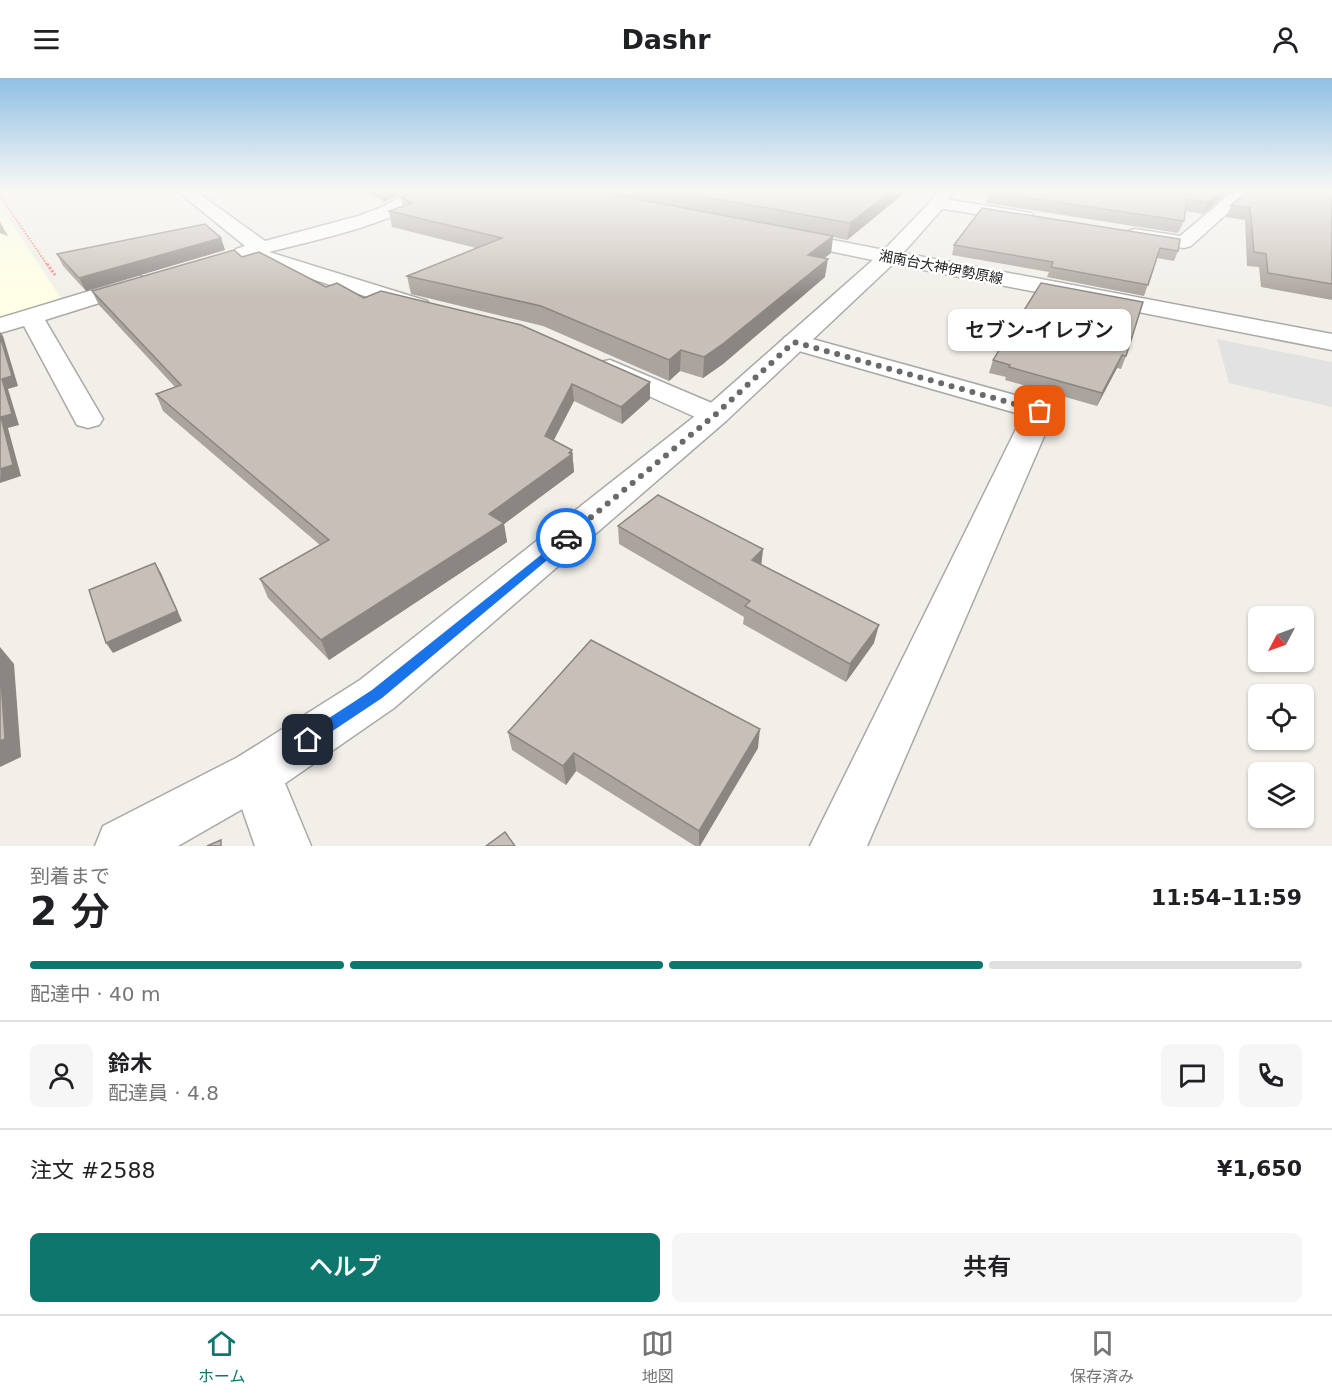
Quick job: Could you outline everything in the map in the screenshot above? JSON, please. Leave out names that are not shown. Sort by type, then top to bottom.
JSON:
[{"type":"street","points":[[231,226],[255,244],[246,252]]},
{"type":"street","points":[[246,252],[334,226]]},
{"type":"street","points":[[123,846],[256,774],[377,694],[715,415],[888,256],[916,226]]},
{"type":"street","points":[[1113,231],[1184,242],[1203,226]]},
{"type":"street","name":"湘南台大神伊勢原線","points":[[771,234],[1332,342]]},
{"type":"street","points":[[246,252],[413,305],[444,312]]},
{"type":"street","points":[[0,326],[162,276]]},
{"type":"street","points":[[31,316],[88,419]]},
{"type":"street","points":[[794,342],[1040,411],[838,846]]},
{"type":"street","points":[[585,357],[715,415]]},
{"type":"street","points":[[256,774],[283,846]]},
{"type":"path","points":[[21,226],[74,303]]},
{"type":"shaded area","points":[[0,226],[14,226],[62,300],[0,320]]},
{"type":"shaded area","points":[[1217,339],[1332,362],[1332,407],[1229,383]]},
{"type":"building","points":[[196,226],[207,226],[221,238],[79,278],[57,254]]},
{"type":"building","points":[[451,226],[779,226],[833,236],[808,255],[828,259],[724,343],[704,357],[681,350],[669,360],[541,306],[407,276],[502,238]]},
{"type":"building","points":[[968,226],[1096,226],[1180,239],[1178,251],[1160,248],[1148,285],[1051,267],[1053,262],[954,245]]},
{"type":"building","points":[[1252,226],[1332,226],[1332,284],[1268,273],[1266,254],[1254,252]]},
{"type":"building","points":[[234,250],[242,257],[259,252],[326,287],[337,283],[364,298],[381,291],[521,325],[650,382],[621,407],[572,384],[545,436],[572,450],[569,453],[572,454],[489,514],[504,523],[321,640],[260,579],[329,540],[156,394],[181,385],[92,291]]},
{"type":"building","points":[[1041,283],[1143,302],[1126,356],[1122,355],[1102,393],[1009,367],[1010,365],[993,360]]},
{"type":"building","points":[[0,336],[12,376],[2,379],[12,414],[1,417],[13,465],[0,469]]},
{"type":"building","points":[[658,495],[763,549],[752,560],[879,625],[850,664],[745,606],[750,601],[618,526]]},
{"type":"building","points":[[155,563],[177,611],[106,643],[89,590]]},
{"type":"building","points":[[591,640],[760,729],[699,831],[574,753],[563,766],[508,732]]},
{"type":"building","points":[[0,664],[5,739],[0,741]]},
{"type":"building","points":[[505,832],[515,846],[486,846]]},
{"type":"building","points":[[221,840],[221,846],[207,846]]},
{"type":"way so far","points":[[566,538],[715,415],[794,342],[1040,411]]},
{"type":"place","name":"セブン-イレブン","points":[[1040,411]]},
{"type":"route","points":[[308,740],[377,694],[566,538]]}]
